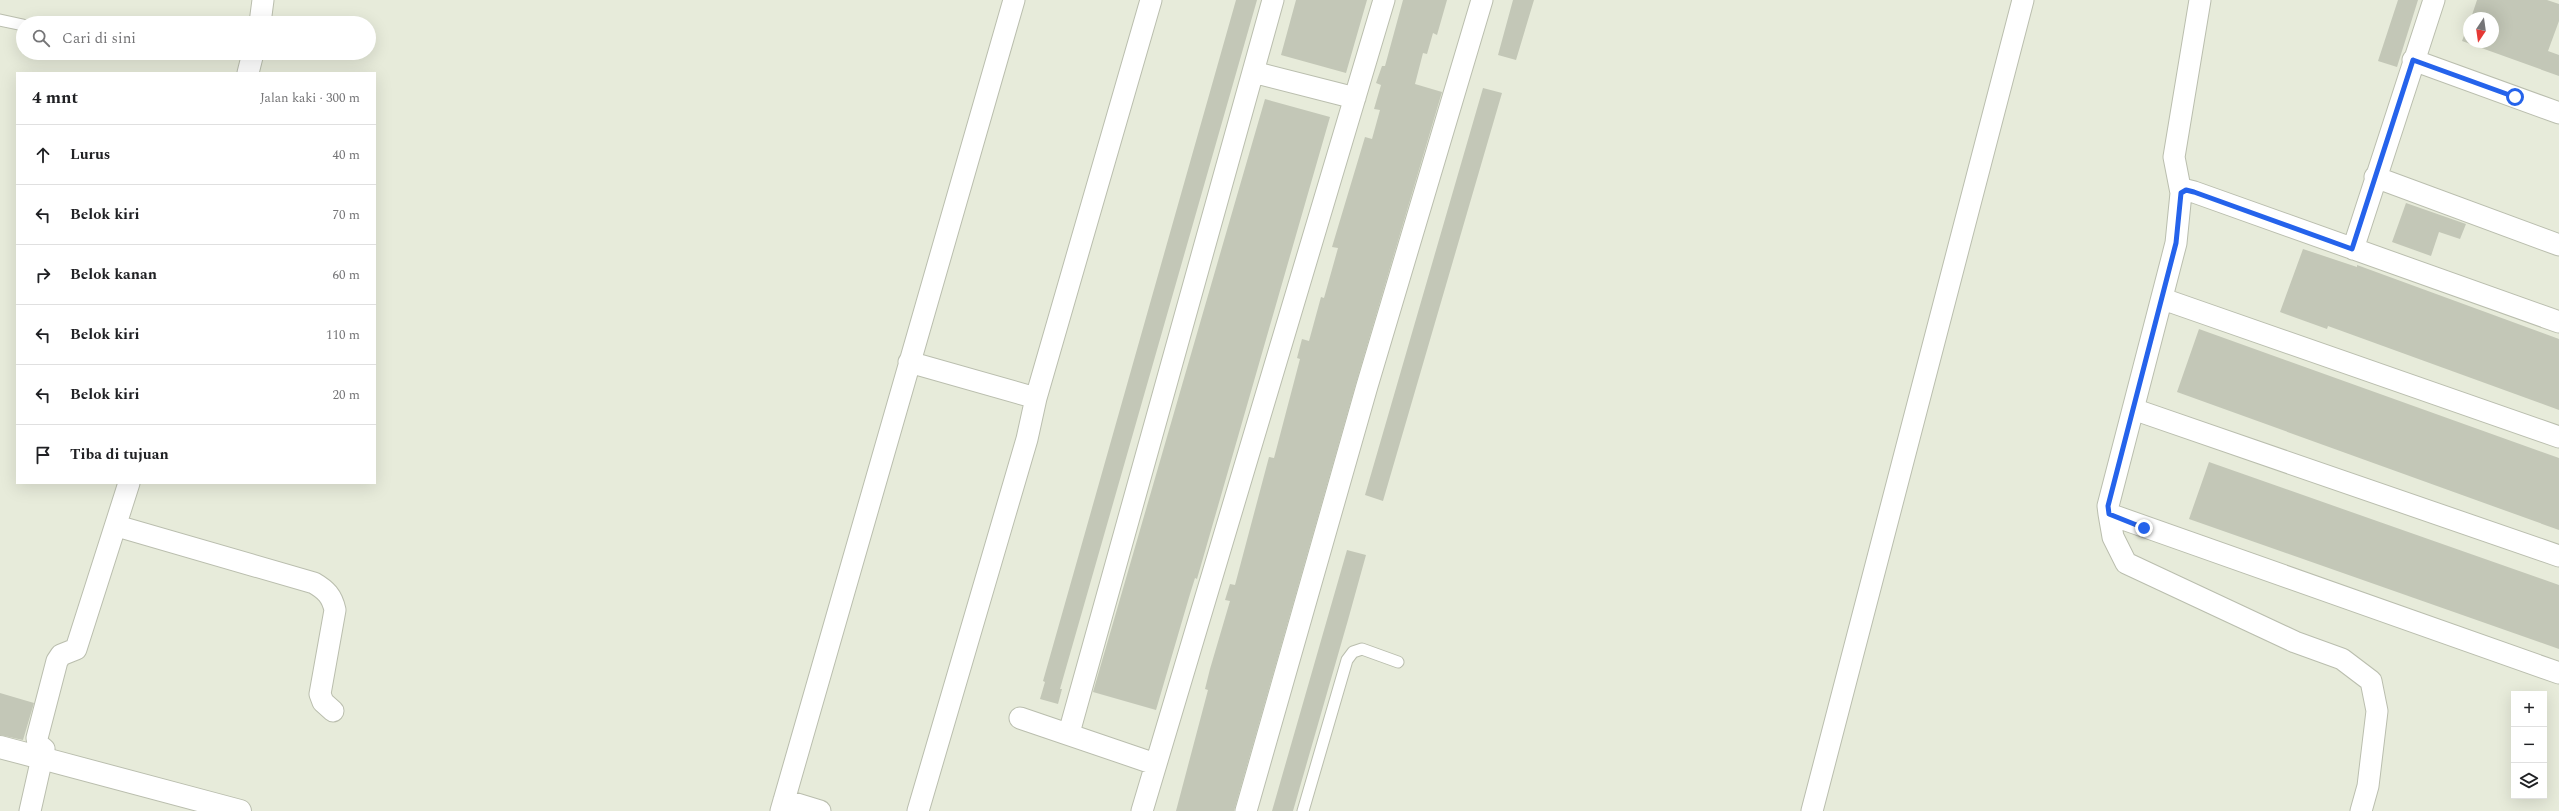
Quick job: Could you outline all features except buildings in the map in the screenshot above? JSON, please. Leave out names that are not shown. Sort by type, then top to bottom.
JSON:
[{"type":"street","points":[[261,16],[263,0]]},
{"type":"street","points":[[820,811],[782,806],[1014,0]]},
{"type":"street","points":[[918,811],[1027,440],[1036,398],[1151,0]]},
{"type":"street","points":[[1069,732],[1273,0]]},
{"type":"street","points":[[1142,811],[1384,0]]},
{"type":"street","points":[[1246,811],[1367,386],[1482,0]]},
{"type":"street","points":[[1812,811],[2023,0]]},
{"type":"street","points":[[2200,0],[2174,157],[2181,193],[2176,243],[2163,300],[2108,506],[2113,537],[2126,563],[2295,642],[2342,659],[2371,681],[2377,710],[2368,786],[2361,811]]},
{"type":"street","points":[[2352,249],[2434,0]]},
{"type":"street","points":[[248,72],[251,60]]},
{"type":"street","points":[[2413,60],[2559,113]]},
{"type":"street","points":[[1253,72],[1355,98]]},
{"type":"street","points":[[2375,177],[2559,245]]},
{"type":"street","points":[[2181,193],[2186,190],[2194,192],[2559,322]]},
{"type":"street","points":[[2163,300],[2559,437]]},
{"type":"street","points":[[909,362],[1036,398]]},
{"type":"street","points":[[2133,409],[2559,556]]},
{"type":"street","points":[[30,811],[43,759],[44,749],[38,744],[37,738],[57,661],[61,655],[76,649],[117,526],[129,484]]},
{"type":"street","points":[[2109,514],[2559,673]]},
{"type":"street","points":[[117,526],[314,583],[327,591],[333,600],[335,610],[320,694],[323,702],[333,711]]},
{"type":"street","points":[[1020,718],[1069,732],[1155,764]]},
{"type":"street","points":[[0,747],[240,811]]},
{"type":"lane","points":[[0,20],[16,23]]},
{"type":"lane","points":[[1303,811],[1347,660],[1353,652],[1362,649],[1398,662]]},
{"type":"route","points":[[2144,528],[2109,514],[2108,506],[2163,300],[2176,243],[2179,200],[2181,193],[2186,190],[2194,192],[2352,249],[2413,60],[2515,97]]}]
